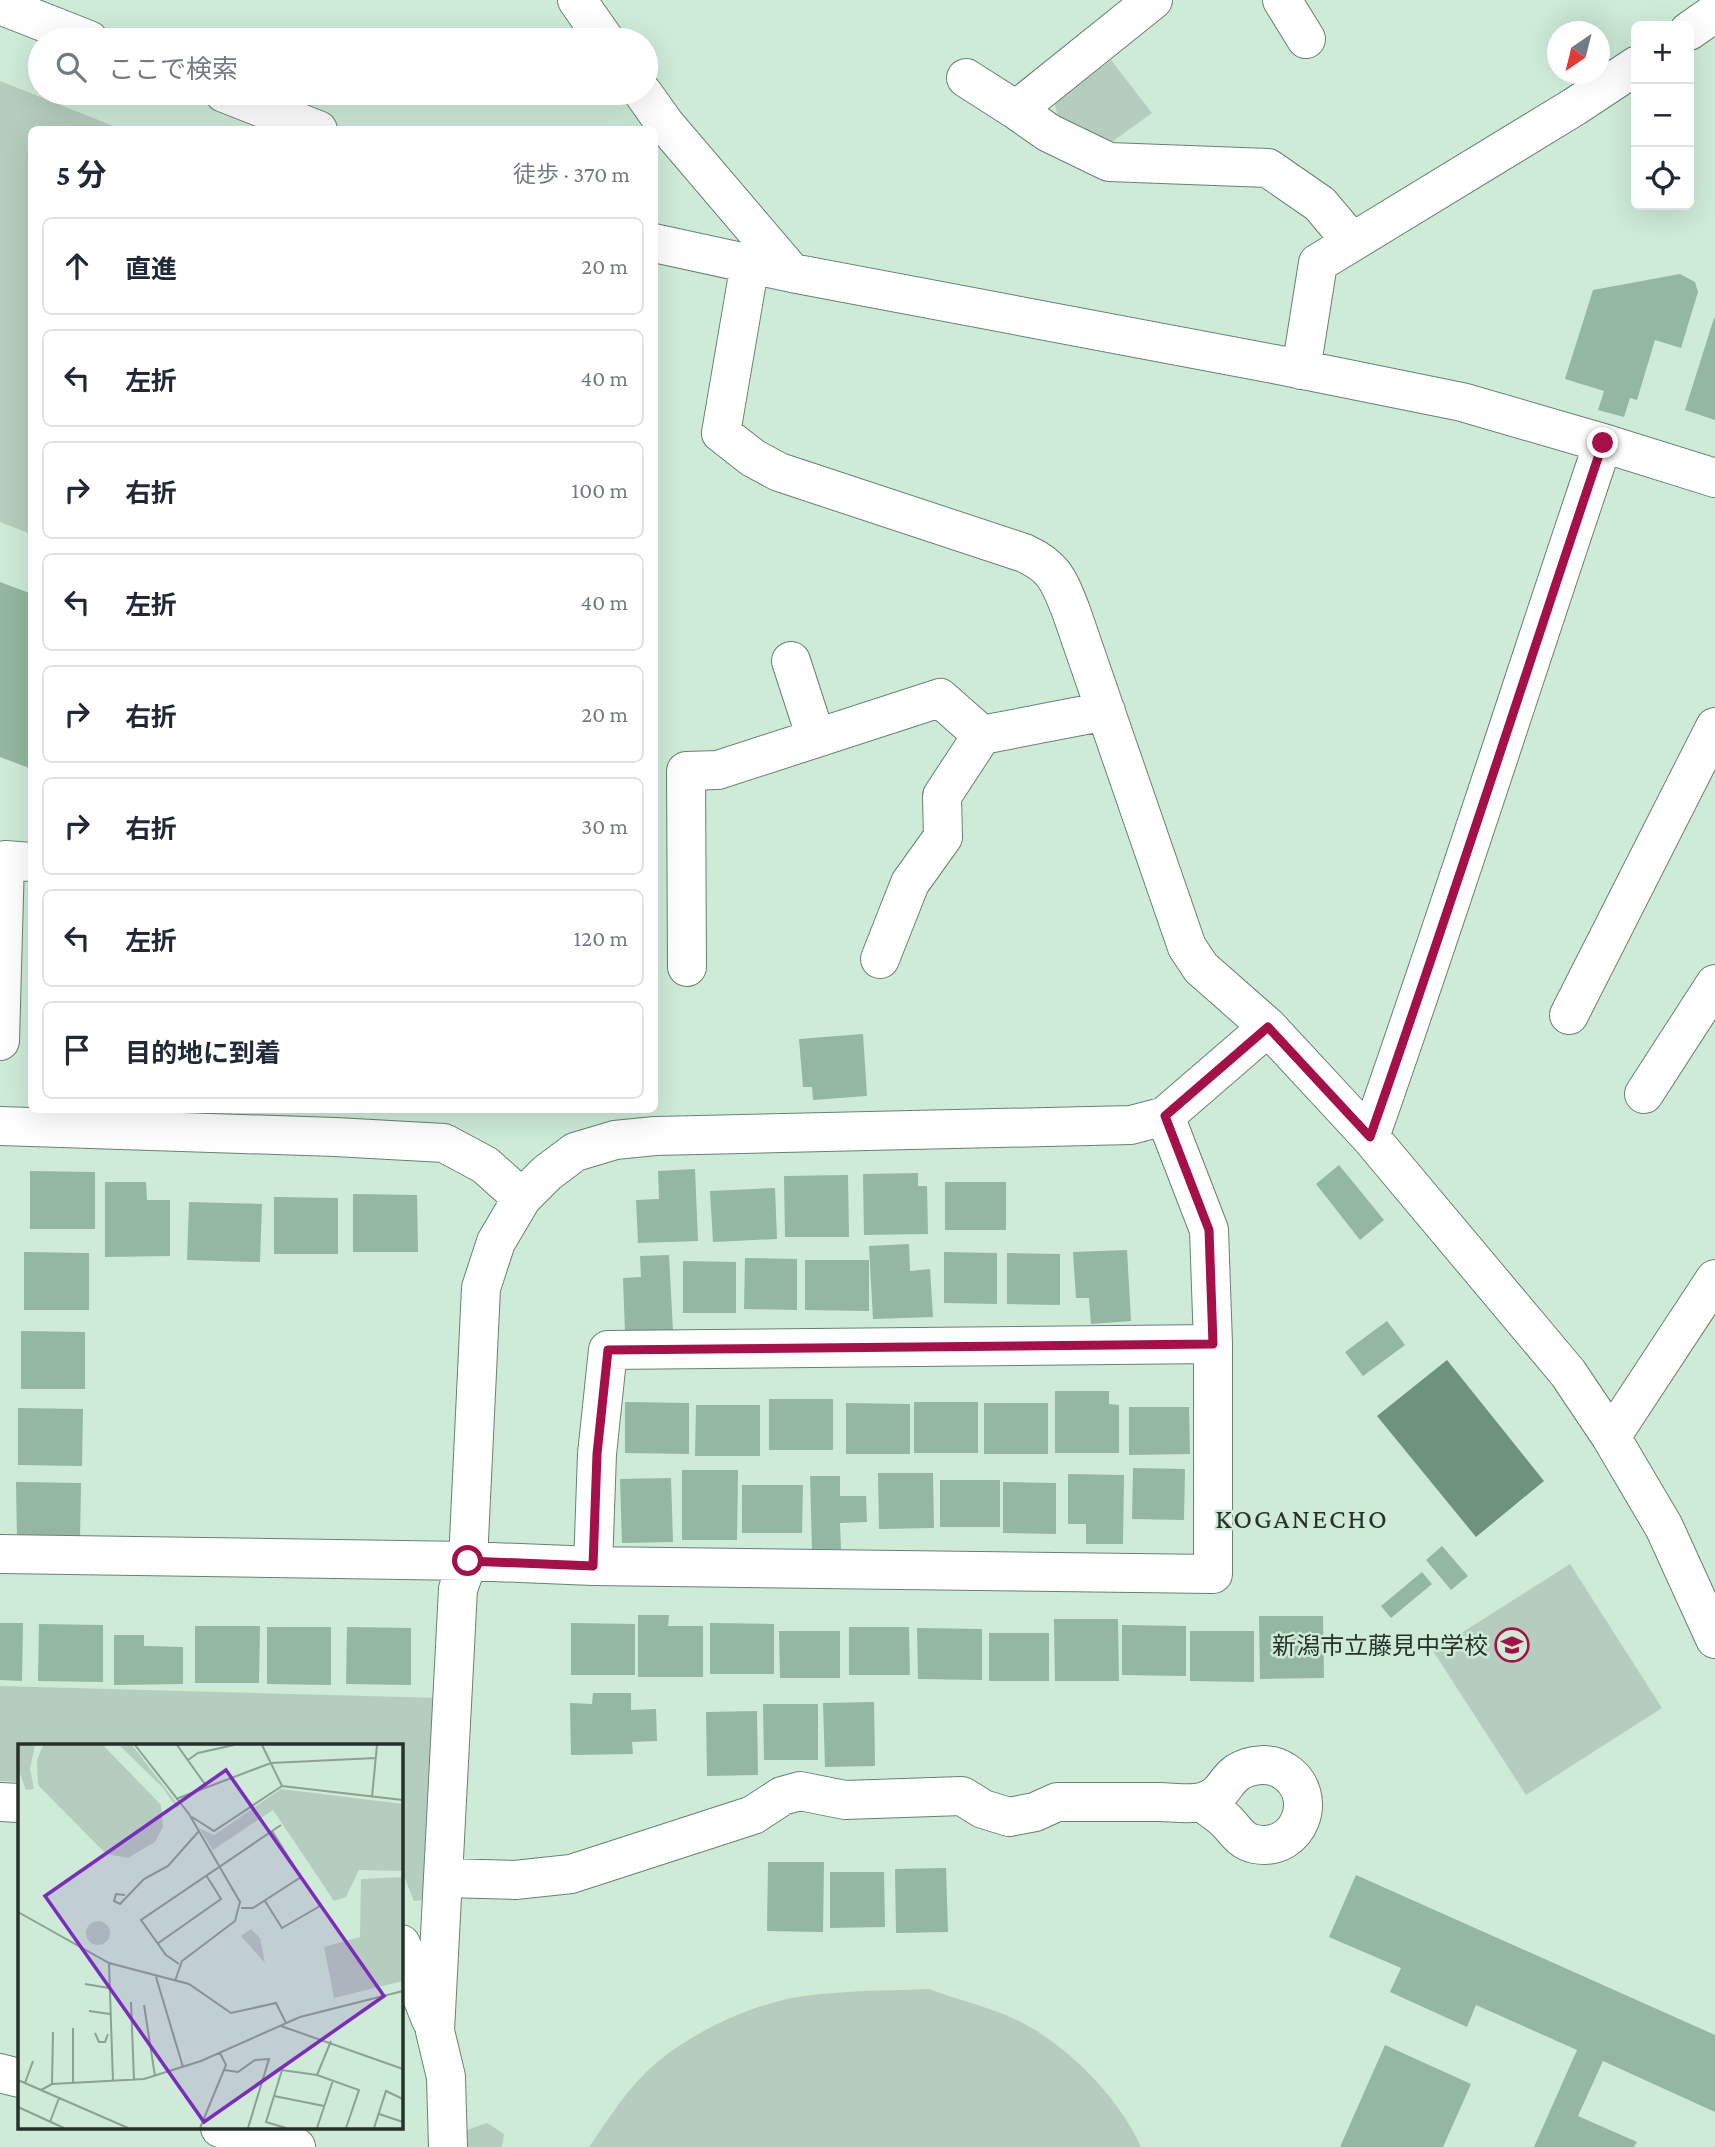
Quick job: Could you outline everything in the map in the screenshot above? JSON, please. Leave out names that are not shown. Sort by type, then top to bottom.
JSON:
[{"type":"street","points":[[577,0],[597,28]]},
{"type":"street","points":[[1016,110],[1153,0]]},
{"type":"street","points":[[1282,0],[1306,39]]},
{"type":"street","points":[[0,5],[58,28]]},
{"type":"street","points":[[1694,28],[1715,13]]},
{"type":"street","points":[[1301,370],[1318,263],[1631,69]]},
{"type":"street","points":[[966,78],[1049,133],[1109,162],[1268,168],[1320,204],[1352,242]]},
{"type":"street","points":[[254,105],[308,126]]},
{"type":"street","points":[[652,105],[792,273]]},
{"type":"street","points":[[658,244],[792,273],[1462,402],[1715,478]]},
{"type":"street","points":[[750,263],[720,433],[753,458],[779,472],[1024,553],[1042,561],[1056,575],[1188,947],[1201,968],[1268,1027],[1370,1137],[1568,1373],[1611,1437],[1664,1527],[1715,1639]]},
{"type":"street","points":[[1370,1137],[1443,929],[1603,443]]},
{"type":"street","points":[[791,662],[816,738]]},
{"type":"street","points":[[687,967],[686,771],[719,770],[940,698],[982,735]]},
{"type":"street","points":[[880,959],[910,883],[943,837],[942,796],[982,735],[1106,711]]},
{"type":"street","points":[[1569,1015],[1715,727]]},
{"type":"street","points":[[0,1041],[5,860],[28,862]]},
{"type":"street","points":[[1644,1094],[1715,984]]},
{"type":"street","points":[[435,2031],[458,1588],[468,1561],[481,1288],[496,1242],[522,1198],[547,1173],[575,1152],[615,1140],[655,1136],[1131,1125],[1165,1116],[1268,1027]]},
{"type":"street","points":[[0,1554],[468,1561],[593,1566],[1213,1574],[1213,1344],[1209,1230],[1165,1116]]},
{"type":"street","points":[[0,1126],[335,1123],[444,1143],[485,1165],[522,1198]]},
{"type":"street","points":[[1611,1437],[1715,1279]]},
{"type":"street","points":[[593,1566],[597,1454],[608,1350],[1213,1344]]},
{"type":"street","points":[[444,1878],[515,1880],[570,1874],[753,1815],[782,1796],[800,1791],[845,1800],[962,1796],[983,1809],[1009,1817],[1035,1812],[1057,1802],[1201,1802]]},
{"type":"street","points":[[0,1802],[18,1803]]},
{"type":"street","points":[[402,1947],[435,2031],[446,2077],[448,2147]]},
{"type":"street","points":[[0,2073],[18,2078]]},
{"type":"street","points":[[228,2130],[296,2147]]},
{"type":"shaded area","points":[[1111,60],[1152,113],[1109,144],[1060,122],[1054,103]]},
{"type":"shaded area","points":[[0,81],[28,92],[28,105],[60,105],[113,126],[28,126],[28,533],[0,522]]},
{"type":"shaded area","points":[[1447,1360],[1544,1481],[1476,1537],[1377,1416]]},
{"type":"shaded area","points":[[1570,1564],[1662,1708],[1526,1795],[1433,1651]]},
{"type":"shaded area","points":[[0,1686],[441,1698],[435,1899],[414,1901],[402,1871],[402,1744],[18,1744],[18,1782],[0,1781]]},
{"type":"shaded area","points":[[929,1989],[1007,2015],[1054,2043],[1105,2091],[1141,2147],[589,2147],[646,2072],[683,2043],[728,2019],[775,2002],[811,1995]]},
{"type":"shaded area","points":[[487,2123],[504,2134],[502,2147],[462,2147],[461,2132]]},
{"type":"building","points":[[1680,274],[1695,282],[1698,292],[1681,348],[1655,340],[1637,400],[1630,398],[1624,417],[1598,410],[1604,391],[1565,379],[1593,290]]},
{"type":"building","points":[[1715,318],[1715,420],[1685,410]]},
{"type":"building","points":[[0,582],[28,592],[28,768],[0,757]]},
{"type":"building","points":[[863,1034],[867,1096],[813,1100],[812,1087],[803,1087],[799,1039]]},
{"type":"building","points":[[1339,1165],[1384,1220],[1360,1240],[1316,1184]]},
{"type":"building","points":[[695,1169],[698,1241],[638,1243],[636,1200],[659,1199],[658,1171]]},
{"type":"building","points":[[30,1171],[95,1172],[95,1229],[30,1229]]},
{"type":"building","points":[[918,1173],[918,1186],[927,1186],[928,1234],[864,1235],[863,1174]]},
{"type":"building","points":[[848,1175],[849,1237],[785,1237],[784,1176]]},
{"type":"building","points":[[105,1182],[146,1182],[147,1200],[170,1200],[170,1256],[105,1257]]},
{"type":"building","points":[[945,1182],[1006,1182],[1006,1230],[945,1230]]},
{"type":"building","points":[[775,1188],[777,1239],[713,1242],[710,1191]]},
{"type":"building","points":[[353,1194],[417,1195],[418,1252],[353,1252]]},
{"type":"building","points":[[274,1197],[338,1198],[338,1254],[274,1254]]},
{"type":"building","points":[[189,1202],[262,1204],[260,1262],[187,1260]]},
{"type":"building","points":[[909,1244],[910,1271],[930,1269],[933,1317],[873,1319],[869,1246]]},
{"type":"building","points":[[1127,1250],[1131,1321],[1091,1324],[1089,1298],[1076,1298],[1073,1252]]},
{"type":"building","points":[[24,1252],[89,1253],[89,1310],[24,1310]]},
{"type":"building","points":[[944,1252],[997,1253],[997,1304],[944,1303]]},
{"type":"building","points":[[1007,1253],[1060,1254],[1060,1305],[1007,1304]]},
{"type":"building","points":[[669,1255],[673,1331],[625,1333],[623,1278],[641,1277],[640,1256]]},
{"type":"building","points":[[745,1258],[797,1259],[797,1310],[744,1309]]},
{"type":"building","points":[[805,1260],[869,1260],[869,1311],[805,1310]]},
{"type":"building","points":[[683,1261],[736,1262],[736,1313],[683,1313]]},
{"type":"building","points":[[1387,1321],[1405,1345],[1363,1376],[1345,1352]]},
{"type":"building","points":[[21,1331],[85,1332],[85,1389],[21,1389]]},
{"type":"building","points":[[1055,1391],[1109,1391],[1109,1404],[1119,1405],[1119,1453],[1055,1453]]},
{"type":"building","points":[[769,1399],[833,1399],[833,1450],[769,1450]]},
{"type":"building","points":[[625,1402],[689,1403],[689,1454],[625,1453]]},
{"type":"building","points":[[914,1402],[978,1402],[978,1453],[914,1453]]},
{"type":"building","points":[[846,1403],[910,1404],[910,1454],[846,1454]]},
{"type":"building","points":[[984,1403],[1048,1403],[1048,1454],[984,1454]]},
{"type":"building","points":[[696,1405],[760,1405],[760,1456],[695,1456]]},
{"type":"building","points":[[1129,1407],[1189,1407],[1190,1454],[1129,1455]]},
{"type":"building","points":[[18,1408],[83,1409],[82,1466],[18,1465]]},
{"type":"building","points":[[1133,1468],[1185,1469],[1184,1520],[1132,1519]]},
{"type":"building","points":[[682,1470],[738,1470],[737,1540],[682,1540]]},
{"type":"building","points":[[878,1473],[933,1473],[934,1528],[879,1529]]},
{"type":"building","points":[[1068,1474],[1124,1475],[1123,1544],[1086,1544],[1086,1524],[1068,1524]]},
{"type":"building","points":[[810,1476],[840,1476],[840,1496],[866,1496],[867,1522],[840,1523],[841,1549],[812,1550]]},
{"type":"building","points":[[671,1478],[673,1542],[622,1543],[620,1479]]},
{"type":"building","points":[[940,1480],[1000,1480],[1000,1527],[940,1527]]},
{"type":"building","points":[[16,1482],[81,1483],[80,1540],[17,1539]]},
{"type":"building","points":[[1003,1482],[1056,1483],[1056,1534],[1003,1533]]},
{"type":"building","points":[[742,1485],[803,1485],[802,1533],[742,1533]]},
{"type":"building","points":[[1442,1546],[1468,1576],[1451,1590],[1426,1560]]},
{"type":"building","points":[[1422,1572],[1432,1584],[1391,1618],[1381,1606]]},
{"type":"building","points":[[638,1615],[669,1615],[668,1626],[703,1626],[703,1677],[638,1677]]},
{"type":"building","points":[[1259,1616],[1323,1616],[1324,1678],[1260,1679]]},
{"type":"building","points":[[1054,1619],[1118,1619],[1119,1681],[1055,1681]]},
{"type":"building","points":[[0,1623],[23,1623],[22,1681],[0,1680]]},
{"type":"building","points":[[571,1623],[635,1624],[635,1675],[571,1675]]},
{"type":"building","points":[[710,1623],[774,1624],[774,1674],[710,1674]]},
{"type":"building","points":[[39,1624],[103,1625],[103,1682],[38,1681]]},
{"type":"building","points":[[1122,1625],[1186,1626],[1186,1676],[1122,1675]]},
{"type":"building","points":[[195,1626],[260,1626],[259,1683],[195,1683]]},
{"type":"building","points":[[267,1627],[331,1627],[331,1685],[267,1684]]},
{"type":"building","points":[[347,1627],[411,1628],[411,1685],[346,1684]]},
{"type":"building","points":[[849,1627],[909,1627],[910,1675],[849,1675]]},
{"type":"building","points":[[917,1628],[982,1629],[982,1680],[918,1679]]},
{"type":"building","points":[[779,1631],[840,1631],[840,1678],[780,1678]]},
{"type":"building","points":[[1190,1631],[1254,1631],[1254,1682],[1190,1681]]},
{"type":"building","points":[[989,1633],[1049,1633],[1049,1681],[989,1681]]},
{"type":"building","points":[[114,1635],[144,1635],[144,1646],[183,1647],[183,1684],[114,1685]]},
{"type":"building","points":[[593,1693],[631,1693],[631,1710],[656,1709],[657,1741],[632,1742],[633,1754],[571,1755],[570,1703],[592,1704]]},
{"type":"building","points":[[874,1702],[875,1766],[825,1767],[823,1703]]},
{"type":"building","points":[[763,1704],[818,1704],[818,1760],[764,1760]]},
{"type":"building","points":[[757,1711],[758,1775],[707,1776],[706,1712]]},
{"type":"building","points":[[768,1862],[824,1862],[823,1932],[767,1931]]},
{"type":"building","points":[[946,1868],[948,1932],[896,1933],[895,1869]]},
{"type":"building","points":[[830,1872],[884,1872],[885,1927],[830,1928]]},
{"type":"building","points":[[1356,1875],[1715,2035],[1715,2112],[1603,2061],[1578,2116],[1637,2142],[1634,2147],[1534,2147],[1577,2050],[1476,2005],[1467,2027],[1390,1992],[1401,1968],[1329,1937]]},
{"type":"building","points":[[1385,2045],[1471,2084],[1443,2147],[1340,2147]]},
{"type":"place","name":"新潟市立藤見中学校","points":[[1512,1645]]},
{"type":"district","name":"KOGANECHO","points":[[1302,1518]]},
{"type":"route","points":[[468,1561],[593,1566],[597,1454],[608,1350],[1213,1344],[1209,1230],[1165,1116],[1268,1027],[1370,1137],[1443,929],[1603,443]]}]
